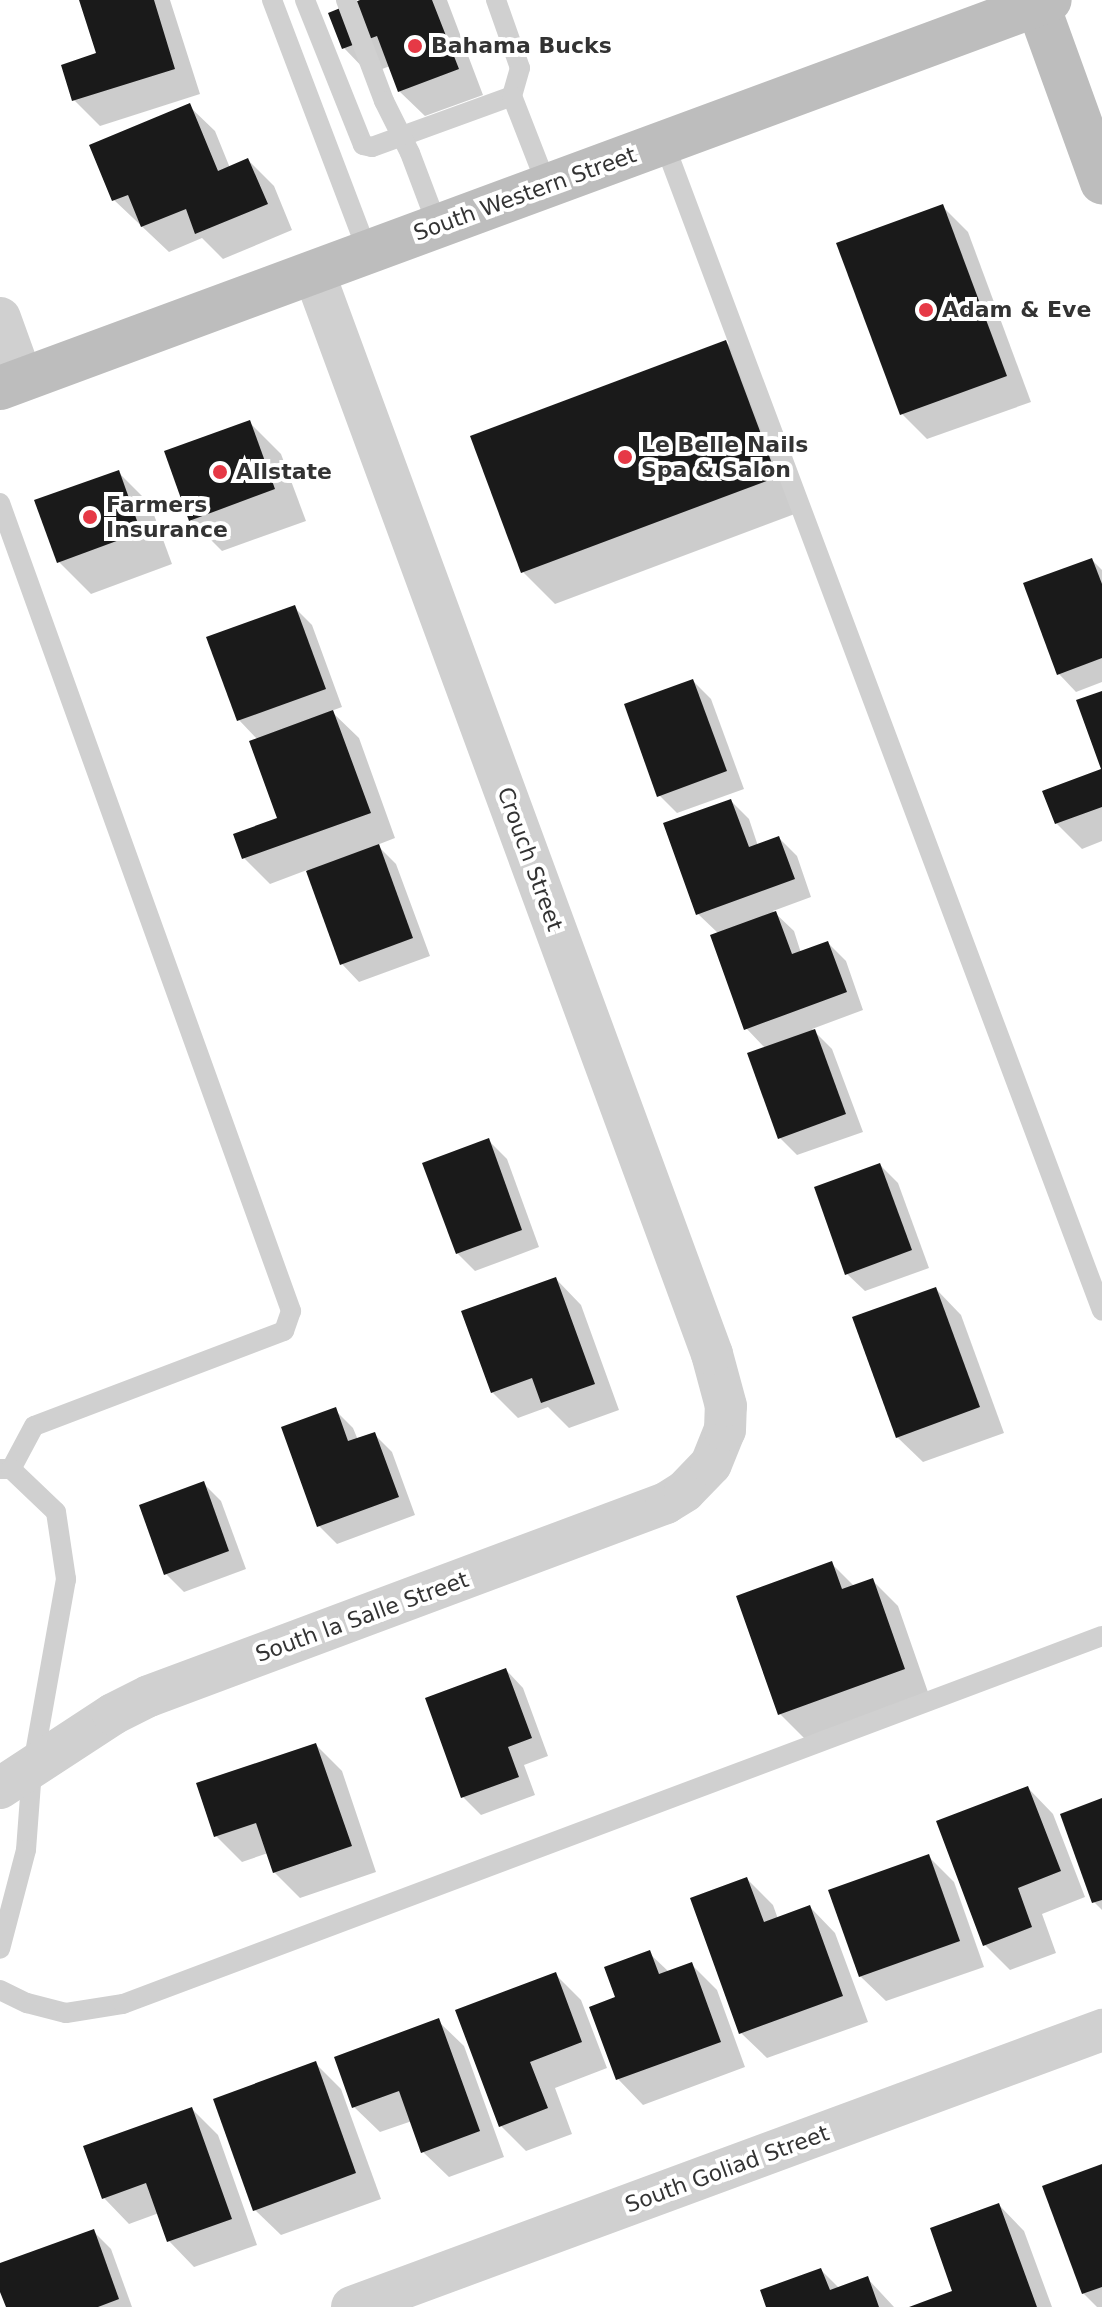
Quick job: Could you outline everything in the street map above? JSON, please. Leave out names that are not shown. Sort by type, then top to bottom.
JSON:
[{"type":"main road","name":"South Western Street","points":[[11,384],[1041,2]]},
{"type":"main road","points":[[1041,2],[1102,182]]},
{"type":"street","name":"Crouch Street","points":[[314,273],[712,1354],[726,1406],[725,1430],[718,1448]]},
{"type":"street","points":[[0,318],[11,384]]},
{"type":"street","name":"South la Salle Street","points":[[16,1779],[113,1714],[149,1696],[666,1503],[701,1475],[718,1448]]},
{"type":"street","name":"South Goliad Street","points":[[352,2307],[1102,2030]]},
{"type":"lane","points":[[272,0],[368,253]]},
{"type":"lane","points":[[305,0],[363,145],[372,147],[512,96]]},
{"type":"lane","points":[[346,0],[384,101],[402,136],[438,227]]},
{"type":"lane","points":[[496,0],[520,68],[512,96],[547,186]]},
{"type":"lane","points":[[664,143],[1102,1311]]},
{"type":"lane","points":[[0,503],[291,1311],[284,1331],[34,1426],[6,1469],[56,1512],[66,1579],[16,1779],[26,1850],[0,1949]]},
{"type":"lane","points":[[0,1990],[27,2003],[66,2013],[123,2004],[1102,1636]]},
{"type":"building","points":[[79,0],[154,0],[175,69],[72,101],[61,65],[96,53]]},
{"type":"building","name":"Bahama Bucks","points":[[360,0],[432,0],[459,69],[398,92],[377,36],[342,49],[328,13]]},
{"type":"building","points":[[190,103],[218,171],[248,158],[268,204],[195,234],[186,209],[141,227],[128,195],[112,201],[89,145]]},
{"type":"building","points":[[943,204],[1007,376],[900,415],[836,243]]},
{"type":"building","points":[[726,340],[777,477],[521,573],[470,436]]},
{"type":"building","points":[[250,420],[275,489],[189,521],[164,451]]},
{"type":"building","points":[[119,470],[141,532],[57,563],[34,500]]},
{"type":"building","points":[[1092,558],[1102,584],[1102,658],[1057,675],[1023,583]]},
{"type":"building","points":[[295,605],[326,689],[237,721],[206,637]]},
{"type":"building","points":[[693,679],[727,771],[657,797],[624,704]]},
{"type":"building","points":[[1102,691],[1102,807],[1055,824],[1042,791],[1101,769],[1076,700]]},
{"type":"building","points":[[333,710],[371,813],[242,859],[233,834],[277,818],[249,741]]},
{"type":"building","points":[[731,799],[749,847],[779,836],[795,879],[696,915],[663,823]]},
{"type":"building","points":[[379,844],[413,938],[340,965],[306,871]]},
{"type":"building","points":[[776,911],[792,954],[828,941],[847,992],[744,1030],[710,935]]},
{"type":"building","points":[[815,1029],[846,1114],[778,1139],[747,1053]]},
{"type":"building","points":[[489,1138],[522,1230],[456,1254],[422,1163]]},
{"type":"building","points":[[880,1163],[912,1250],[845,1275],[814,1187]]},
{"type":"building","points":[[556,1277],[595,1384],[541,1403],[532,1378],[491,1393],[461,1311]]},
{"type":"building","points":[[936,1287],[980,1407],[896,1438],[852,1317]]},
{"type":"building","points":[[336,1407],[348,1441],[375,1432],[399,1497],[317,1527],[281,1427]]},
{"type":"building","points":[[204,1481],[229,1551],[164,1575],[139,1505]]},
{"type":"building","points":[[832,1561],[842,1589],[873,1578],[905,1669],[778,1715],[736,1596]]},
{"type":"building","points":[[506,1668],[532,1738],[508,1747],[519,1777],[461,1798],[425,1698]]},
{"type":"building","points":[[316,1743],[352,1846],[273,1873],[256,1823],[214,1837],[196,1783]]},
{"type":"building","points":[[1028,1786],[1061,1871],[1018,1888],[1032,1927],[983,1946],[936,1821]]},
{"type":"building","points":[[1102,1798],[1102,1900],[1092,1903],[1060,1814]]},
{"type":"building","points":[[929,1854],[960,1941],[859,1977],[828,1890]]},
{"type":"building","points":[[747,1877],[764,1922],[810,1905],[843,1996],[739,2034],[690,1898]]},
{"type":"building","points":[[650,1950],[659,1974],[692,1962],[721,2042],[616,2080],[589,2007],[615,1997],[604,1967]]},
{"type":"building","points":[[556,1972],[582,2042],[530,2062],[548,2108],[499,2127],[455,2010]]},
{"type":"building","points":[[439,2018],[480,2131],[421,2153],[399,2091],[352,2108],[334,2057]]},
{"type":"building","points":[[316,2061],[356,2173],[253,2211],[213,2099]]},
{"type":"building","points":[[192,2107],[232,2219],[167,2242],[146,2183],[102,2199],[83,2146]]},
{"type":"building","points":[[1102,2164],[1102,2287],[1082,2294],[1042,2186]]},
{"type":"building","points":[[999,2203],[1037,2307],[909,2307],[952,2291],[930,2228]]},
{"type":"building","points":[[94,2229],[119,2299],[98,2307],[6,2307],[0,2292],[0,2263]]},
{"type":"building","points":[[821,2268],[830,2290],[868,2276],[879,2307],[766,2307],[760,2290]]},
{"type":"place","name":"Bahama Bucks","points":[[415,46]]},
{"type":"place","name":"Adam & Eve","points":[[926,310]]},
{"type":"place","name":"Le Belle Nails Spa & Salon","points":[[625,457]]},
{"type":"place","name":"Allstate","points":[[220,472]]},
{"type":"place","name":"Farmers Insurance","points":[[90,517]]}]
